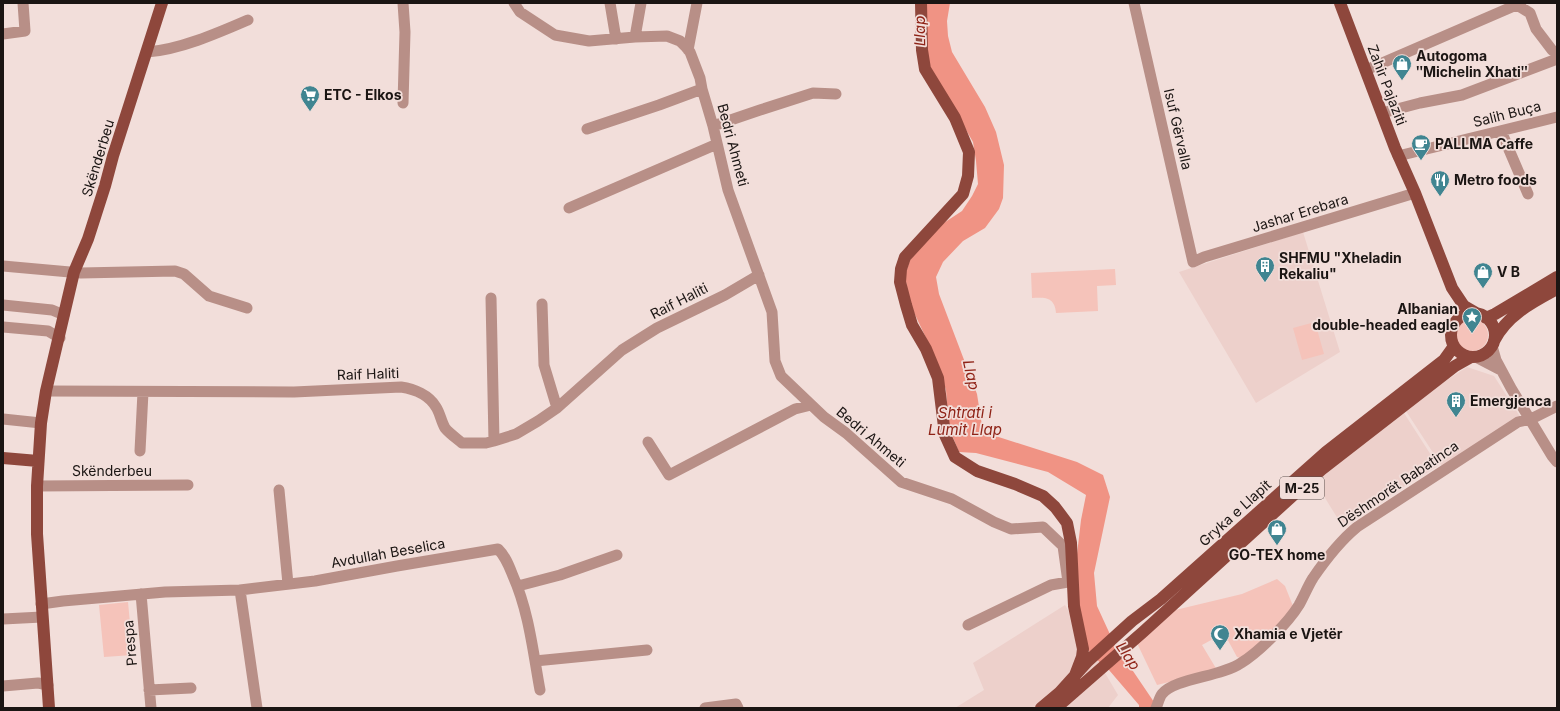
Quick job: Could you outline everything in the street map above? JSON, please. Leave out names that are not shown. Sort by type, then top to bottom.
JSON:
[{"type":"main road","name":"Skënderbeu","points":[[49,708],[41,604],[36,486],[41,423],[46,391],[51,367],[60,338],[74,272],[88,239],[162,3]]},
{"type":"main road","points":[[921,3],[924,69],[955,118],[969,152],[968,176],[963,194],[905,257],[901,270],[900,282],[912,325],[926,349],[938,378],[946,435],[955,457],[977,471],[1015,484],[1043,496],[1067,523],[1071,543],[1074,606],[1084,649],[1083,662]]},
{"type":"main road","name":"Zahir Pajaziti","points":[[1340,3],[1398,156],[1415,193],[1452,288],[1464,306],[1481,316]]},
{"type":"main road","points":[[1473,357],[1461,354],[1454,346],[1451,336],[1453,325],[1458,319],[1464,315],[1481,316],[1498,312],[1557,277]]},
{"type":"main road","name":"Zahir Pajaziti","points":[[1452,288],[1455,311],[1453,325]]},
{"type":"main road","name":"M-25","points":[[1473,357],[1485,353],[1510,319],[1523,309],[1557,289]]},
{"type":"main road","points":[[1481,316],[1492,325],[1494,330],[1493,343]]},
{"type":"main road","name":"Gryka e Llapit","points":[[1041,708],[1074,678],[1083,662],[1161,599],[1326,452],[1444,360],[1454,346]]},
{"type":"main road","name":"Gryka e Llapit","points":[[1056,708],[1143,632],[1321,470],[1455,366],[1473,357]]},
{"type":"main road","points":[[3,458],[38,461]]},
{"type":"street","points":[[3,34],[25,31],[23,3]]},
{"type":"street","points":[[403,3],[405,32],[403,103]]},
{"type":"street","points":[[514,3],[520,12],[555,35],[589,41],[666,36],[680,41],[688,50]]},
{"type":"street","points":[[610,3],[616,39]]},
{"type":"street","points":[[635,37],[641,3]]},
{"type":"street","points":[[688,50],[697,3]]},
{"type":"street","name":"Isuf Gërvalla","points":[[1134,3],[1193,262]]},
{"type":"street","points":[[1366,70],[1519,4],[1530,13],[1536,29],[1552,50],[1557,53]]},
{"type":"street","points":[[147,52],[156,52],[186,43],[248,20]]},
{"type":"street","name":"Bedri Ahmeti","points":[[688,50],[697,72],[714,126],[728,190],[772,312],[775,361],[781,376],[811,405],[846,433],[901,482],[952,499],[994,522],[1011,529],[1043,527],[1063,546],[1068,582],[1051,585],[968,626]]},
{"type":"street","points":[[1382,113],[1420,103],[1462,95],[1557,59]]},
{"type":"street","name":"Bedri Ahmeti","points":[[587,129],[660,105],[702,89]]},
{"type":"street","points":[[714,126],[813,93],[836,94]]},
{"type":"street","name":"Salih Buça","points":[[1398,156],[1501,131],[1556,120]]},
{"type":"street","points":[[1501,131],[1528,194]]},
{"type":"street","points":[[569,208],[717,144]]},
{"type":"street","name":"Jashar Erebara","points":[[1193,262],[1204,257],[1415,193]]},
{"type":"street","points":[[3,266],[74,272],[175,271],[184,274],[209,296],[247,308]]},
{"type":"street","name":"Raif Haliti","points":[[46,391],[294,392],[401,387],[410,388],[422,394],[431,401],[435,406],[445,428],[462,443],[486,443],[516,434],[557,408],[622,350],[657,328],[725,295],[759,275]]},
{"type":"street","points":[[491,298],[494,441]]},
{"type":"street","points":[[542,304],[544,365],[557,408]]},
{"type":"street","points":[[3,305],[52,310],[64,315]]},
{"type":"street","points":[[3,327],[48,331],[60,338]]},
{"type":"street","points":[[1493,343],[1496,360],[1501,370],[1521,406],[1531,419],[1557,462]]},
{"type":"street","points":[[1473,357],[1501,370]]},
{"type":"street","points":[[140,451],[143,392]]},
{"type":"street","points":[[648,442],[669,475],[795,409],[811,405]]},
{"type":"street","name":"Dëshmorët Babatinca","points":[[1156,708],[1162,695],[1176,684],[1220,673],[1241,663],[1253,654],[1278,631],[1298,606],[1313,579],[1341,541],[1357,527],[1518,422],[1531,419],[1557,406]]},
{"type":"street","points":[[3,418],[41,423]]},
{"type":"street","name":"Skënderbeu","points":[[36,486],[188,485]]},
{"type":"street","points":[[279,490],[288,584]]},
{"type":"street","name":"Avdullah Beselica","points":[[41,604],[63,600],[141,594],[240,590],[315,581],[498,549],[505,555],[523,601],[540,690]]},
{"type":"street","points":[[518,586],[617,555]]},
{"type":"street","points":[[240,590],[257,708]]},
{"type":"street","name":"Prespa","points":[[141,594],[151,708]]},
{"type":"street","points":[[3,619],[42,618]]},
{"type":"street","points":[[535,661],[647,650]]},
{"type":"street","points":[[3,686],[38,683],[48,685]]},
{"type":"street","points":[[149,690],[191,688]]},
{"type":"street","points":[[705,708],[736,704],[738,708]]},
{"type":"shaded area","points":[[1303,232],[1340,352],[1256,403],[1179,272]]},
{"type":"shaded area","points":[[1115,269],[1116,285],[1097,286],[1098,311],[1056,313],[1054,304],[1048,299],[1032,298],[1031,273]]},
{"type":"shaded area","points":[[1472,319],[1481,322],[1485,326],[1488,335],[1485,344],[1481,348],[1472,351],[1463,348],[1459,344],[1456,335],[1459,326],[1463,322]]},
{"type":"shaded area","points":[[1315,322],[1324,354],[1302,360],[1293,328]]},
{"type":"shaded area","points":[[1467,367],[1494,376],[1521,418],[1443,468],[1404,408]]},
{"type":"shaded area","points":[[1404,413],[1438,466],[1356,516],[1343,527],[1312,477]]},
{"type":"shaded area","points":[[1277,579],[1285,586],[1293,606],[1276,628],[1241,658],[1237,657],[1224,633],[1202,645],[1217,670],[1157,685],[1136,641],[1167,612],[1242,594]]},
{"type":"shaded area","points":[[128,602],[133,655],[104,657],[99,605]]},
{"type":"shaded area","points":[[1065,605],[1118,695],[1108,708],[955,708],[984,690],[973,663]]},
{"type":"water","name":"Shtrati i Lumit Llap","points":[[923,3],[950,3],[947,21],[948,36],[952,52],[985,107],[996,132],[1004,165],[1003,198],[999,209],[985,228],[963,241],[943,262],[936,277],[939,294],[977,394],[983,432],[1077,462],[1103,475],[1110,497],[1094,573],[1097,606],[1114,643],[1157,708],[1139,708],[1139,705],[1109,670],[1090,654],[1076,613],[1074,580],[1081,520],[1086,495],[1048,472],[976,453],[959,452],[949,428],[946,390],[936,359],[909,302],[905,275],[910,260],[933,230],[962,211],[978,184],[973,142],[924,57]]},
{"type":"place","name":"Autogoma ʺMichelin Xhatiʺ","points":[[1402,81]]},
{"type":"place","name":"ETC - Elkos","points":[[310,112]]},
{"type":"place","name":"PALLMA Caffe","points":[[1421,161]]},
{"type":"place","name":"Metro foods","points":[[1440,197]]},
{"type":"place","name":"SHFMU \"Xheladin Rekaliu\"","points":[[1265,283]]},
{"type":"place","name":"V B","points":[[1483,289]]},
{"type":"place","name":"Albanian double-headed eagle","points":[[1472,334]]},
{"type":"place","name":"Emergjenca","points":[[1456,418]]},
{"type":"place","name":"GO-TEX home","points":[[1277,546]]},
{"type":"place","name":"Xhamia e Vjetër","points":[[1220,651]]},
{"type":"water label","name":"Llap","points":[[920,31]]},
{"type":"water label","name":"Llap","points":[[971,375]]},
{"type":"water label","name":"Llap","points":[[1128,656]]}]
